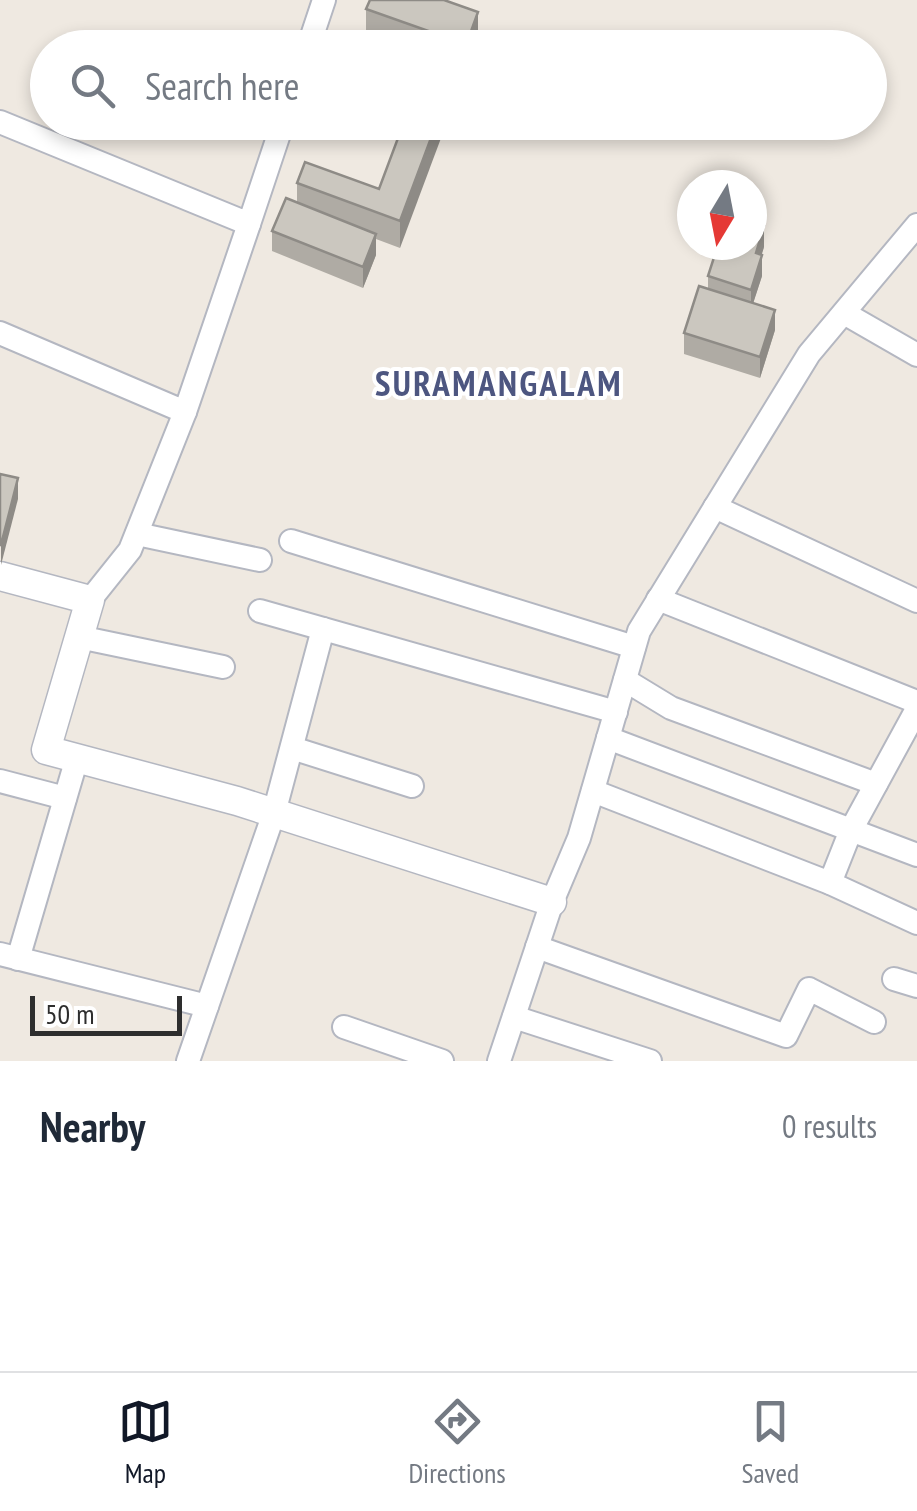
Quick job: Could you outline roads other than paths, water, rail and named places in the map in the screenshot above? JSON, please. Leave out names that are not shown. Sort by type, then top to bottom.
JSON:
[{"type":"street","points":[[314,30],[324,0]]},
{"type":"street","points":[[0,122],[30,134]]},
{"type":"street","points":[[44,140],[250,224]]},
{"type":"street","points":[[277,140],[185,412],[130,550],[90,600],[46,750],[274,813],[552,902]]},
{"type":"street","points":[[499,1061],[552,902],[579,838],[634,647],[658,600],[809,354],[917,225]]},
{"type":"street","points":[[844,312],[917,355]]},
{"type":"street","points":[[0,333],[185,412]]},
{"type":"street","points":[[716,507],[917,601]]},
{"type":"street","points":[[136,534],[260,560]]},
{"type":"street","points":[[291,541],[634,647]]},
{"type":"street","points":[[0,576],[90,600]]},
{"type":"street","points":[[658,600],[917,706],[907,750],[876,784],[830,883]]},
{"type":"street","points":[[260,611],[616,712]]},
{"type":"street","points":[[188,1061],[274,813],[324,629]]},
{"type":"street","points":[[79,637],[224,667]]},
{"type":"street","points":[[625,680],[671,708],[876,784]]},
{"type":"street","points":[[608,738],[917,854]]},
{"type":"street","points":[[292,748],[412,786]]},
{"type":"street","points":[[77,758],[9,956],[208,1006]]},
{"type":"street","points":[[0,781],[66,798]]},
{"type":"street","points":[[593,791],[830,883],[917,923]]},
{"type":"street","points":[[538,948],[786,1036],[809,989],[874,1022]]},
{"type":"street","points":[[514,1017],[650,1061]]},
{"type":"street","points":[[344,1027],[442,1061]]},
{"type":"district","name":"SURAMANGALAM","points":[[499,383]]}]
